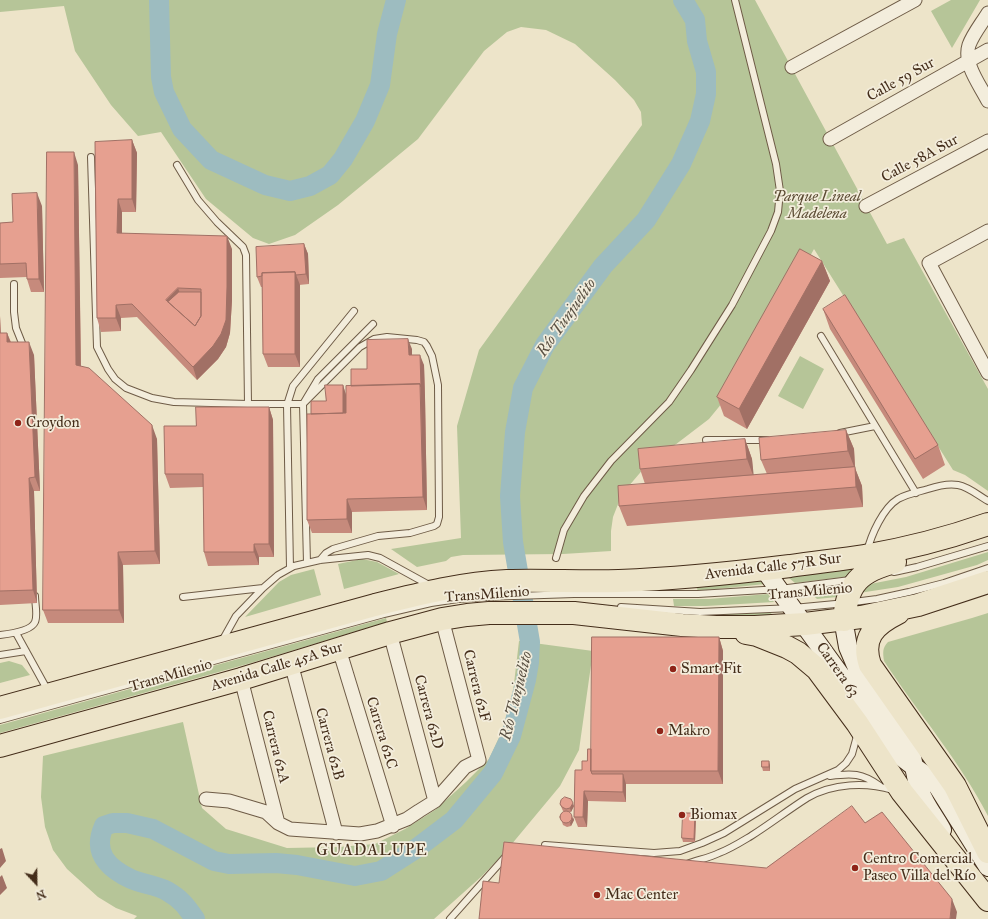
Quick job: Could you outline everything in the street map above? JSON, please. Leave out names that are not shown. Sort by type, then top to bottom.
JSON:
[{"type":"highway","name":"Avenida Calle 57R Sur","points":[[556,596],[618,581],[764,569],[866,556],[946,537],[988,524]]},
{"type":"highway","points":[[845,611],[850,590],[864,578],[868,571],[876,567],[988,534]]},
{"type":"highway","points":[[988,582],[918,605],[897,614],[879,625],[868,640],[866,648],[870,665],[954,786],[988,852]]},
{"type":"highway","name":"Avenida Calle 45A Sur","points":[[0,708],[375,605],[435,590],[473,584],[506,597],[556,596]]},
{"type":"highway","points":[[556,596],[574,613],[675,624],[719,627],[755,627],[799,616],[918,605]]},
{"type":"highway","name":"Avenida Calle 45A Sur","points":[[0,746],[241,679],[390,633],[442,619],[467,615],[506,597],[556,596]]},
{"type":"highway","points":[[719,627],[757,635],[780,644],[798,653],[817,669],[857,723],[902,792],[988,900]]},
{"type":"street","points":[[792,67],[915,0]]},
{"type":"street","points":[[988,13],[969,45],[968,53],[968,61],[988,101]]},
{"type":"street","name":"Calle 59 Sur","points":[[830,138],[988,50]]},
{"type":"street","name":"Calle 58A Sur","points":[[866,206],[988,141]]},
{"type":"street","points":[[988,231],[929,263],[988,373]]},
{"type":"street","name":"Carrera 63","points":[[764,569],[780,589],[890,745],[903,759],[938,786],[988,868]]},
{"type":"street","name":"Carrera 63","points":[[845,611],[846,637],[852,656],[863,677],[906,739],[910,747],[920,791],[926,803],[988,900]]},
{"type":"street","name":"Carrera 62F","points":[[435,801],[465,767],[479,760],[442,619]]},
{"type":"street","name":"Carrera 62D","points":[[390,633],[435,801]]},
{"type":"street","name":"Carrera 62C","points":[[339,649],[392,826]]},
{"type":"street","name":"Carrera 62B","points":[[291,664],[336,833]]},
{"type":"street","name":"Carrera 62A","points":[[241,679],[278,824]]},
{"type":"street","points":[[206,799],[229,801],[266,812],[278,824],[290,829],[360,834],[378,831],[392,826],[407,819],[435,801]]},
{"type":"lane","points":[[556,558],[564,530],[584,496],[611,461],[668,402],[691,370],[732,305],[771,231],[778,212],[780,192],[776,164],[735,0]]},
{"type":"lane","points":[[91,157],[97,347],[115,379],[126,388],[152,398],[174,402],[287,405],[303,404],[360,347],[374,339],[387,337],[417,340],[424,342],[427,346],[432,356],[438,385],[439,517],[437,524],[410,533],[378,536],[333,549],[326,553],[320,560]]},
{"type":"lane","points":[[177,165],[198,200],[217,222],[243,247],[246,263],[248,404]]},
{"type":"lane","points":[[14,284],[14,312],[16,328],[25,352]]},
{"type":"lane","points":[[290,568],[287,405],[293,386],[354,311]]},
{"type":"lane","points":[[307,563],[303,404],[318,379],[373,324]]},
{"type":"lane","points":[[821,336],[916,493]]},
{"type":"lane","points":[[835,433],[850,432],[875,426]]},
{"type":"lane","points":[[706,440],[760,441],[775,439]]},
{"type":"lane","points":[[866,556],[870,542],[882,517],[897,500],[948,484],[967,488],[988,501]]},
{"type":"lane","points":[[887,574],[917,567],[988,546]]},
{"type":"lane","points":[[219,648],[236,616],[263,588],[278,575],[290,568],[307,563],[320,560],[368,555],[380,558],[435,590]]},
{"type":"lane","name":"TransMilenio","points":[[845,611],[877,599],[944,583],[988,568]]},
{"type":"lane","name":"TransMilenio","points":[[556,596],[698,594],[780,589],[864,578]]},
{"type":"lane","points":[[0,635],[16,633],[35,623],[34,587]]},
{"type":"lane","points":[[183,597],[263,588]]},
{"type":"lane","name":"TransMilenio","points":[[0,720],[392,612],[430,603],[458,599],[506,597]]},
{"type":"lane","name":"TransMilenio","points":[[611,607],[799,616]]},
{"type":"lane","points":[[16,633],[49,694]]},
{"type":"lane","points":[[0,655],[26,651]]},
{"type":"lane","points":[[545,845],[654,853],[680,851],[702,843],[724,833],[795,789],[838,770],[846,763],[852,754],[858,733],[857,723]]},
{"type":"lane","points":[[819,778],[856,775],[869,778],[882,786]]},
{"type":"lane","points":[[681,865],[719,854],[750,837],[808,798],[825,791],[847,785],[867,785],[882,786],[902,792]]},
{"type":"lane","points":[[450,919],[479,890],[505,856],[512,852]]},
{"type":"green space","name":"Parque Lineal Madelena","points":[[0,0],[755,0],[887,244],[904,238],[988,389],[988,491],[965,475],[953,470],[814,249],[745,375],[709,419],[645,467],[622,494],[613,517],[611,551],[563,554],[463,555],[451,557],[446,561],[417,567],[391,549],[461,538],[457,426],[479,350],[642,125],[641,112],[634,100],[615,80],[575,44],[546,30],[521,27],[507,32],[484,51],[418,139],[338,205],[295,235],[269,244],[253,238],[206,199],[161,132],[138,136],[111,105],[75,51],[64,6],[0,12]]},
{"type":"green space","points":[[951,0],[980,0],[952,48],[931,11]]},
{"type":"green space","points":[[800,356],[824,369],[803,409],[778,396]]},
{"type":"green space","points":[[988,552],[988,560],[977,565],[898,587],[859,593],[860,586],[906,577]]},
{"type":"green space","points":[[362,559],[377,562],[399,574],[344,589],[338,564]]},
{"type":"green space","points":[[872,564],[852,576],[795,583],[783,573]]},
{"type":"green space","points":[[314,569],[321,595],[245,617],[279,582],[291,575]]},
{"type":"green space","points":[[753,577],[765,584],[698,591],[694,582]]},
{"type":"green space","points":[[839,588],[837,597],[817,599],[810,592]]},
{"type":"green space","points":[[768,594],[774,602],[706,606],[674,606],[673,599],[709,599]]},
{"type":"green space","points":[[770,612],[774,617],[710,620],[700,615]]},
{"type":"green space","points":[[988,613],[988,816],[952,756],[884,661],[883,653],[888,642]]},
{"type":"green space","points":[[386,618],[387,622],[251,663],[0,733],[0,725]]},
{"type":"green space","points":[[519,641],[593,651],[579,750],[560,786],[506,851],[482,876],[434,919],[134,919],[137,916],[116,908],[98,897],[67,869],[53,850],[45,827],[41,797],[43,756],[183,722],[202,808],[226,829],[287,848],[339,847],[375,844],[405,829],[435,810],[489,759],[503,729],[513,692]]},
{"type":"green space","points":[[9,661],[22,665],[30,675],[0,683],[0,663]]},
{"type":"building","points":[[132,140],[132,199],[118,199],[117,233],[227,236],[226,320],[221,334],[213,346],[193,367],[132,304],[116,305],[116,318],[97,318],[95,142]],"holes":[[[178,288],[201,289],[201,316],[195,326],[166,300]]]},
{"type":"building","points":[[47,152],[74,152],[76,365],[89,368],[152,425],[155,551],[118,552],[119,610],[43,610]]},
{"type":"building","points":[[37,193],[39,279],[27,279],[26,263],[0,264],[0,223],[13,222],[12,194]]},
{"type":"building","points":[[304,244],[306,274],[296,275],[295,272],[262,273],[262,276],[257,277],[256,247]]},
{"type":"building","points":[[800,249],[822,261],[739,409],[717,397]]},
{"type":"building","points":[[295,272],[295,354],[263,354],[262,273]]},
{"type":"building","points":[[179,292],[201,292],[201,316],[195,326],[168,302]]},
{"type":"building","points":[[845,295],[938,445],[915,459],[823,309]]},
{"type":"building","name":"Croydon","points":[[0,333],[7,333],[7,342],[29,342],[35,477],[29,478],[33,590],[0,591]]},
{"type":"building","points":[[408,339],[409,355],[420,355],[421,387],[420,384],[351,386],[351,369],[367,369],[367,340]]},
{"type":"building","points":[[420,384],[423,497],[347,499],[347,519],[307,520],[307,414],[346,413],[346,386]]},
{"type":"building","points":[[325,385],[343,385],[343,413],[311,414],[311,401],[326,401]]},
{"type":"building","points":[[196,407],[269,407],[269,544],[254,544],[254,552],[204,552],[203,474],[165,474],[164,426],[196,426]]},
{"type":"building","points":[[846,430],[848,451],[761,460],[759,438]]},
{"type":"building","points":[[745,439],[747,459],[640,469],[638,449]]},
{"type":"building","points":[[855,467],[856,487],[619,506],[618,486]]},
{"type":"building","name":"Makro","points":[[592,637],[719,637],[718,771],[591,771]]},
{"type":"building","points":[[588,749],[591,749],[592,774],[623,774],[623,792],[584,791],[583,817],[574,817],[575,770],[582,770],[582,761],[587,761]]},
{"type":"building","points":[[762,761],[769,761],[769,767],[762,767]]},
{"type":"building","points":[[565,797],[571,799],[573,803],[570,808],[566,809],[560,804],[561,800]]},
{"type":"building","name":"Centro Comercial Paseo Villa del Río","points":[[852,806],[865,823],[882,812],[952,899],[950,919],[479,919],[483,881],[499,883],[504,842],[766,868]]},
{"type":"building","points":[[566,811],[570,813],[572,817],[570,821],[566,823],[562,821],[560,817],[562,813]]},
{"type":"building","points":[[683,813],[695,813],[694,839],[682,838]]},
{"type":"waterway","name":"Río Tunjuelito","points":[[159,0],[161,77],[164,92],[182,129],[211,160],[265,185],[290,191],[310,186],[330,175],[343,159],[365,121],[380,85],[387,34],[396,0]]},
{"type":"waterway","name":"Río Tunjuelito","points":[[195,919],[183,903],[172,894],[158,887],[131,879],[109,865],[101,852],[100,844],[104,826],[113,823],[127,823],[153,829],[214,861],[229,864],[276,863],[297,865],[355,876],[381,871],[417,848],[454,820],[493,773],[511,736],[526,680],[529,662],[530,642],[513,542],[510,496],[515,432],[523,388],[545,345],[603,266],[646,220],[681,164],[700,121],[706,94],[706,72],[697,41],[695,20],[683,0]]},
{"type":"place","name":"Croydon","points":[[18,423]]},
{"type":"place","name":"Smart Fit","points":[[673,669]]},
{"type":"place","name":"Makro","points":[[660,731]]},
{"type":"place","name":"Biomax","points":[[682,815]]},
{"type":"place","name":"Centro Comercial Paseo Villa del Río","points":[[855,868]]},
{"type":"place","name":"Mac Center","points":[[597,895]]},
{"type":"district","name":"GUADALUPE","points":[[372,851]]}]
